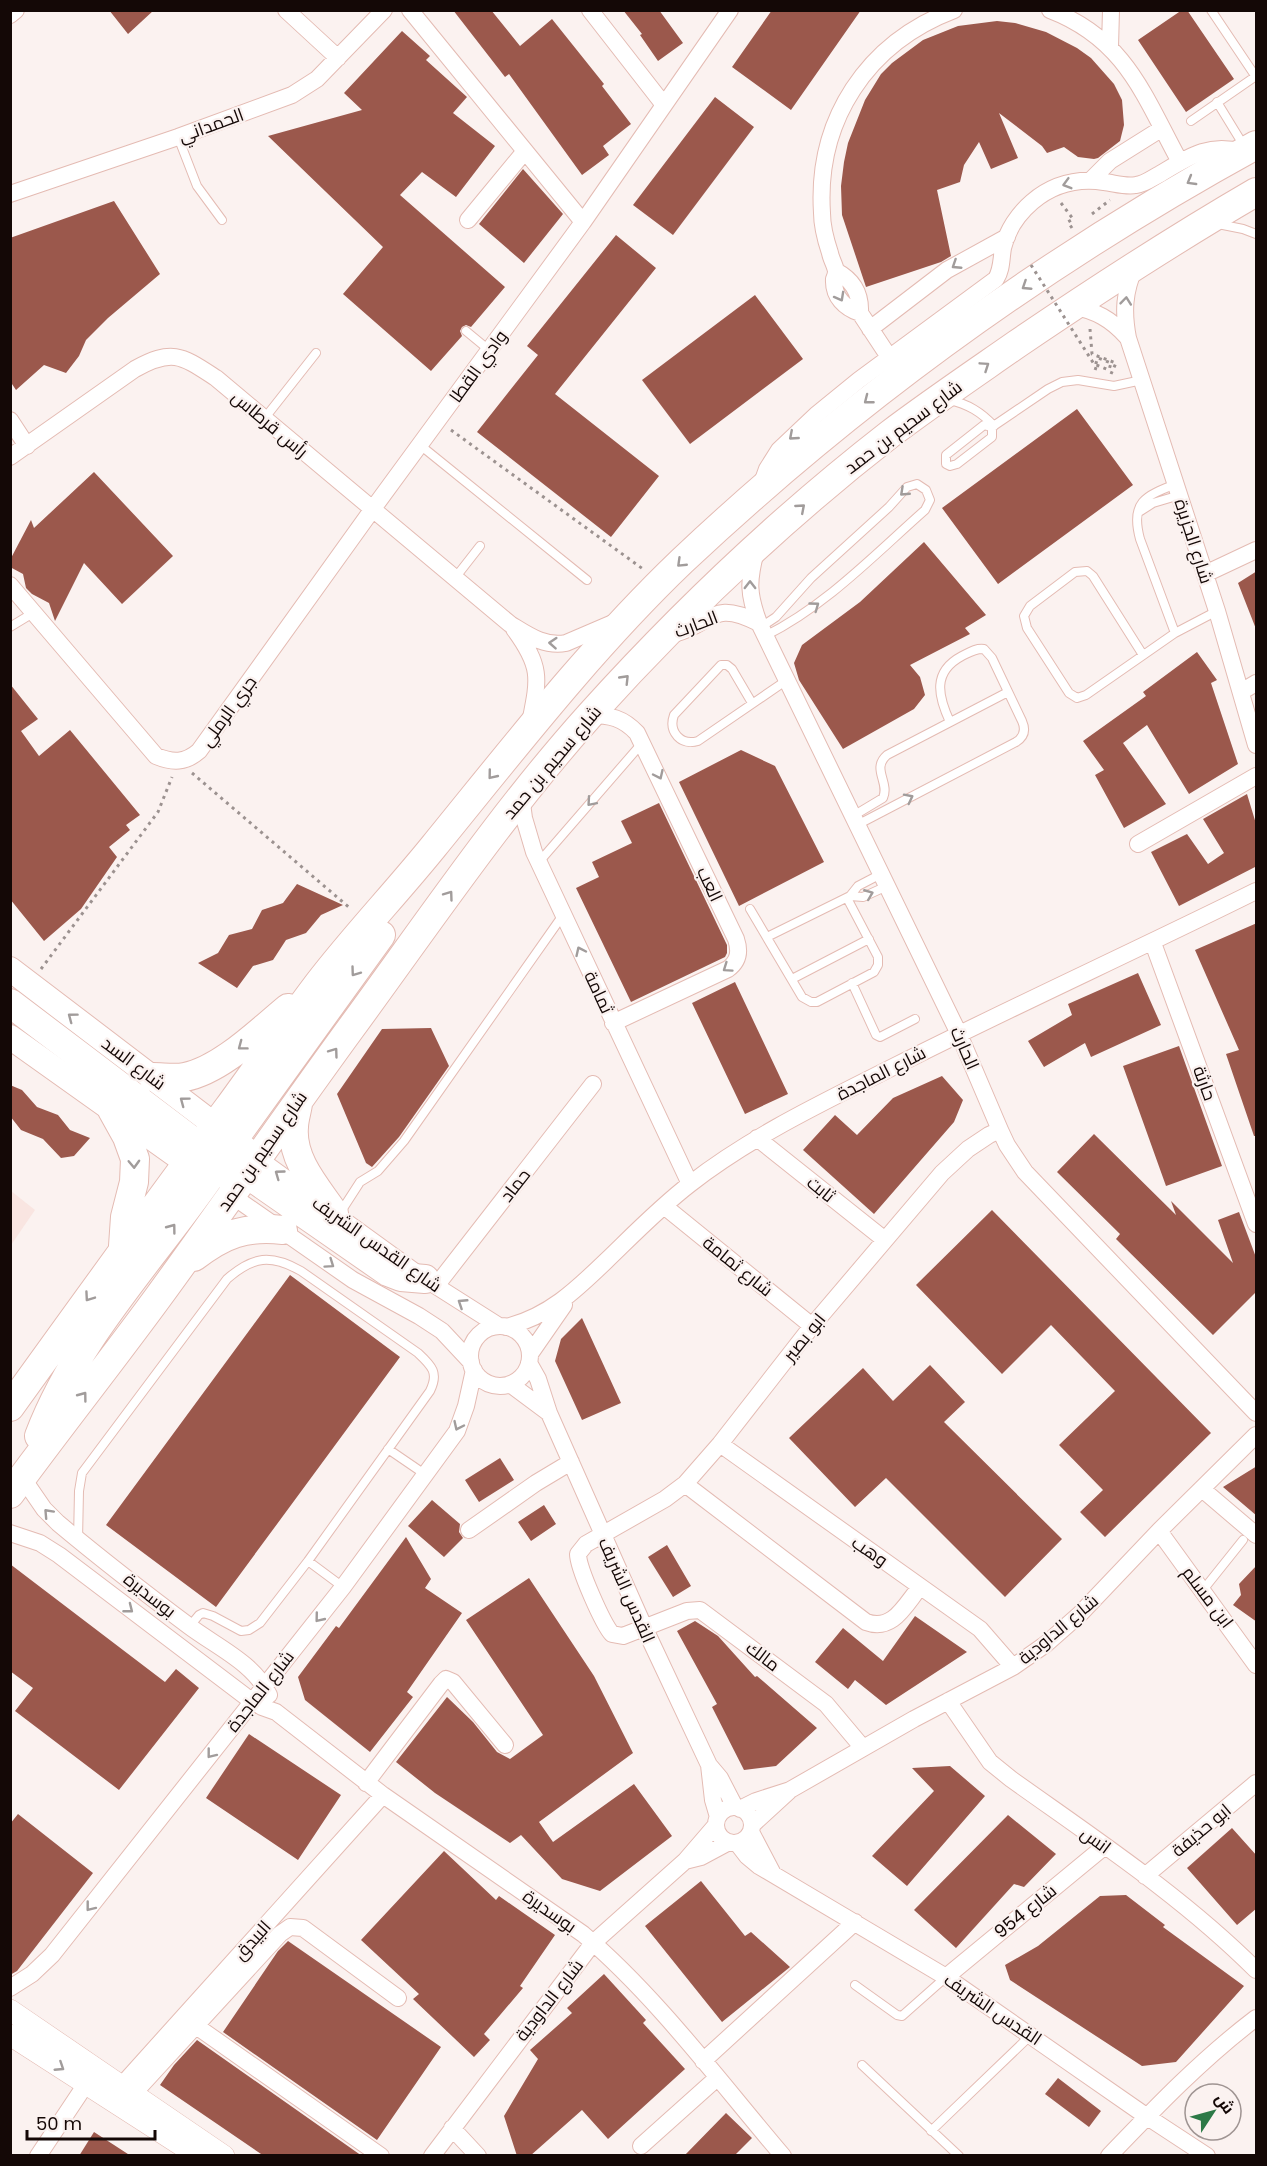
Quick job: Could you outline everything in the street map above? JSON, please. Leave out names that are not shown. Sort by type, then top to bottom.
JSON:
[{"type":"highway","name":"شارع سحيم بن حمد","points":[[22,1477],[178,1269],[221,1160],[320,982],[403,885],[529,729],[627,617],[661,582],[760,491],[844,418],[948,340],[1117,226],[1248,149]]},
{"type":"highway","name":"شارع سحيم بن حمد","points":[[10,1407],[123,1249],[221,1160],[299,1099],[521,795],[590,715],[666,635],[757,547],[936,399],[1080,308],[1137,265],[1257,192]]},
{"type":"highway","points":[[919,334],[934,335],[948,340]]},
{"type":"highway","points":[[22,1477],[60,1386],[84,1347],[372,948],[384,930],[403,885]]},
{"type":"highway","points":[[153,1077],[185,1077],[209,1068],[246,1043],[320,982]]},
{"type":"highway","points":[[20,994],[221,1160],[388,1272],[431,1283]]},
{"type":"highway","points":[[299,1099],[294,1128],[298,1154],[311,1179],[336,1214]]},
{"type":"highway","points":[[112,1110],[127,1137],[135,1159],[134,1182],[124,1223],[123,1249]]},
{"type":"highway","points":[[178,1269],[213,1244],[238,1232],[252,1229],[283,1230]]},
{"type":"main road","name":"شارع السد","points":[[10,969],[20,994],[153,1077],[221,1160]]},
{"type":"main road","points":[[10,1037],[112,1110],[221,1160]]},
{"type":"street","points":[[10,15],[16,10]]},
{"type":"street","points":[[286,10],[338,58]]},
{"type":"street","name":"الحمداني","points":[[10,194],[178,137],[292,95],[317,79],[384,10]]},
{"type":"street","points":[[410,10],[583,222]]},
{"type":"street","points":[[590,10],[664,105]]},
{"type":"street","name":"وادي القطا","points":[[372,510],[583,222],[730,10]]},
{"type":"street","points":[[889,357],[860,313],[855,288],[850,281],[836,272],[825,237],[821,195],[825,154],[838,114],[860,78],[889,48],[923,24],[954,10]]},
{"type":"street","points":[[1050,10],[1080,25],[1110,47],[1136,79],[1180,162]]},
{"type":"street","points":[[1110,47],[1111,10]]},
{"type":"street","points":[[1090,180],[1110,160],[1161,129]]},
{"type":"street","name":"شارع سحيم بن حمد","points":[[760,491],[767,469],[787,441],[889,357],[996,279],[1007,237],[1020,214],[1040,196],[1064,184],[1090,180],[1138,185],[1208,150],[1248,149]]},
{"type":"street","points":[[468,220],[525,151]]},
{"type":"street","points":[[870,329],[947,270],[1007,237]]},
{"type":"street","name":"شارع الجزيرة","points":[[1137,265],[1128,283],[1124,302],[1128,338],[1217,611],[1257,746]]},
{"type":"street","name":"شارع الجزيرة","points":[[1080,308],[1103,315],[1118,326],[1128,338]]},
{"type":"street","name":"رأس قرطاس","points":[[10,458],[135,369],[153,360],[178,356],[216,378],[510,624],[542,642],[558,644],[566,643],[627,617]]},
{"type":"street","points":[[10,420],[27,446]]},
{"type":"street","name":"جري الرملي","points":[[179,762],[190,758],[209,739],[372,510]]},
{"type":"street","name":"الحارث","points":[[757,547],[749,587],[752,603],[762,629],[959,1034],[1007,1145],[1025,1172],[1257,1413]]},
{"type":"street","points":[[1205,574],[1257,549]]},
{"type":"street","points":[[10,585],[156,756],[168,761],[179,762]]},
{"type":"street","name":"الحارث","points":[[666,635],[685,631],[708,617],[722,612],[738,613],[762,629]]},
{"type":"street","name":"رأس قرطاس","points":[[510,624],[532,655],[537,675],[529,729]]},
{"type":"street","points":[[1241,692],[1257,683]]},
{"type":"street","name":"العب","points":[[590,715],[612,716],[621,720],[630,725],[643,742],[736,939],[738,955],[733,965],[723,972],[613,1023]]},
{"type":"street","points":[[1138,844],[1257,776]]},
{"type":"street","name":"ثمامة","points":[[521,795],[526,830],[539,862],[690,1184]]},
{"type":"street","name":"شارع الماجدة","points":[[502,1326],[535,1318],[554,1307],[690,1184],[757,1138],[813,1107],[959,1034],[1153,943],[1257,891]]},
{"type":"street","name":"حارثة","points":[[1153,943],[1257,1224]]},
{"type":"street","name":"حماد","points":[[431,1283],[593,1084]]},
{"type":"street","name":"ابو بصير","points":[[645,1629],[623,1636],[612,1634],[585,1578],[578,1561],[578,1554],[586,1544],[666,1499],[685,1484],[720,1444],[812,1326],[956,1159],[989,1135],[1000,1130]]},
{"type":"street","name":"ثابت","points":[[757,1138],[885,1240]]},
{"type":"street","name":"شارع القدس الشريف","points":[[221,1160],[336,1214],[431,1283],[502,1326]]},
{"type":"street","name":"شارع القدس الشريف","points":[[221,1160],[283,1230],[353,1280],[442,1331],[472,1366]]},
{"type":"street","name":"شارع ثمامة","points":[[664,1206],[812,1326]]},
{"type":"street","name":"شارع الماجدة","points":[[529,1359],[573,1292]]},
{"type":"street","points":[[502,1326],[522,1336],[526,1341],[529,1359],[520,1378],[510,1384],[492,1385],[482,1380],[472,1366],[471,1349],[477,1337],[487,1329],[502,1326]]},
{"type":"street","name":"القدس الشريف","points":[[529,1359],[549,1413],[645,1629],[709,1766],[720,1778],[738,1808]]},
{"type":"street","name":"شارع الماجدة","points":[[10,1988],[32,1974],[52,1954],[343,1587],[457,1431],[466,1406],[472,1366]]},
{"type":"street","name":"القدس الشريف","points":[[510,1384],[549,1413]]},
{"type":"street","name":"شارع الداودية","points":[[738,1808],[790,1790],[1013,1667],[1046,1644],[1080,1614],[1159,1531],[1257,1435]]},
{"type":"street","name":"وهب","points":[[720,1444],[980,1629],[1013,1667]]},
{"type":"street","points":[[469,1530],[510,1500],[571,1462]]},
{"type":"street","name":"بوسديرة","points":[[22,1477],[44,1509],[78,1540],[189,1626],[249,1668],[265,1686],[276,1712]]},
{"type":"street","points":[[685,1484],[866,1622],[876,1626],[891,1621],[920,1587]]},
{"type":"street","points":[[1202,1489],[1250,1537]]},
{"type":"street","name":"ابن مسلم","points":[[1159,1531],[1257,1665]]},
{"type":"street","name":"بوسديرة","points":[[10,1533],[40,1543],[59,1555],[189,1655],[253,1701],[276,1712],[382,1795],[593,1943],[645,1993],[783,2156]]},
{"type":"street","points":[[104,1589],[104,1582],[109,1574],[118,1571]]},
{"type":"street","name":"مالك","points":[[645,1629],[687,1611],[700,1610],[826,1704],[863,1748]]},
{"type":"street","points":[[189,1655],[200,1655],[206,1652],[210,1641]]},
{"type":"street","points":[[366,1782],[446,1679],[453,1682],[505,1745]]},
{"type":"street","name":"انس","points":[[948,1701],[990,1762],[1145,1876],[1207,1925],[1257,1970]]},
{"type":"street","name":"القدس الشريف","points":[[709,1766],[717,1821]]},
{"type":"street","name":"ابو حذيفة","points":[[1145,1876],[1257,1783]]},
{"type":"street","name":"شارع الداودية","points":[[751,1828],[790,1790]]},
{"type":"street","name":"البيدق","points":[[128,2089],[382,1795]]},
{"type":"street","points":[[751,1828],[746,1839],[733,1842],[720,1836],[717,1821],[725,1810],[738,1808],[749,1815],[751,1828],[772,1872]]},
{"type":"street","name":"شارع الداودية","points":[[432,2156],[593,1943],[685,1861],[717,1821]]},
{"type":"street","name":"القدس الشريف","points":[[733,1842],[747,1856],[772,1872],[946,1977],[1207,2156]]},
{"type":"street","name":"شارع الداودية","points":[[685,1861],[701,1857],[733,1842]]},
{"type":"street","name":"شارع 954","points":[[946,1977],[1105,1846]]},
{"type":"street","points":[[703,2061],[855,1922]]},
{"type":"street","points":[[128,2089],[196,2025],[280,1934],[290,1927],[303,1928],[399,1998]]},
{"type":"street","points":[[10,2010],[224,2156]]},
{"type":"street","points":[[1109,2156],[1146,2116],[1213,2052],[1257,2018]]},
{"type":"street","points":[[196,2025],[381,2156]]},
{"type":"street","points":[[10,2035],[198,2156]]},
{"type":"street","points":[[641,2146],[717,2078]]},
{"type":"street","points":[[38,2156],[86,2084]]},
{"type":"street","points":[[452,2128],[478,2156]]},
{"type":"lane","points":[[1191,121],[1256,77],[1211,10]]},
{"type":"lane","points":[[1218,102],[1248,149]]},
{"type":"lane","points":[[178,137],[197,186],[222,220]]},
{"type":"lane","points":[[1202,224],[1230,226],[1257,234]]},
{"type":"lane","points":[[466,331],[489,350]]},
{"type":"lane","points":[[264,419],[316,353]]},
{"type":"lane","points":[[936,399],[969,405],[987,418],[993,427],[993,434],[990,438],[957,464],[950,466],[946,464],[944,458],[948,452],[984,425],[993,427],[1062,382],[1078,380],[1114,386],[1142,380]]},
{"type":"lane","points":[[420,445],[586,580]]},
{"type":"lane","points":[[917,484],[927,490],[930,500],[925,510],[828,597],[798,618],[762,629],[811,578],[889,507],[907,487],[917,484]]},
{"type":"lane","points":[[1176,633],[1137,526],[1142,502],[1150,494],[1178,490]]},
{"type":"lane","points":[[455,578],[480,546]]},
{"type":"lane","points":[[1143,655],[1093,576],[1087,571],[1075,572],[1030,606],[1024,616],[1027,628],[1070,693],[1077,698],[1086,695],[1176,633],[1217,611]]},
{"type":"lane","points":[[10,627],[33,613]]},
{"type":"lane","points":[[855,820],[1020,739],[1024,725],[990,654],[984,649],[976,649],[950,663],[942,676],[941,701],[950,722]]},
{"type":"lane","points":[[752,703],[732,669],[728,665],[721,665],[677,710],[672,721],[673,732],[681,741],[698,741],[787,680]]},
{"type":"lane","points":[[855,820],[883,798],[886,787],[879,768],[884,758],[1008,692]]},
{"type":"lane","points":[[539,862],[643,742]]},
{"type":"lane","points":[[767,937],[849,897],[858,886],[884,880]]},
{"type":"lane","points":[[849,897],[863,897],[884,880]]},
{"type":"lane","points":[[750,909],[802,997],[811,1002],[817,1002],[874,972],[878,965],[878,957],[849,897]]},
{"type":"lane","points":[[336,1214],[360,1182],[378,1171],[404,1141],[564,915]]},
{"type":"lane","points":[[792,979],[869,939]]},
{"type":"lane","points":[[852,984],[876,1035],[880,1037],[915,1018]]},
{"type":"lane","points":[[78,1540],[79,1491],[82,1473],[227,1279],[242,1266],[261,1260],[284,1261],[301,1270],[428,1363],[434,1371],[435,1381],[430,1392],[308,1561],[263,1619],[249,1630],[241,1631],[203,1613],[189,1626]]},
{"type":"lane","points":[[388,1449],[426,1475]]},
{"type":"lane","points":[[1203,1590],[1250,1537]]},
{"type":"lane","points":[[308,1561],[343,1587]]},
{"type":"lane","points":[[855,1985],[897,2015],[902,2016],[946,1977]]},
{"type":"lane","points":[[931,2131],[1031,2035]]},
{"type":"lane","points":[[861,2065],[958,2155]]},
{"type":"path","points":[[1091,214],[1115,196],[1111,190],[1117,184]]},
{"type":"path","points":[[1072,228],[1068,222],[1073,219]]},
{"type":"path","points":[[1031,265],[1094,364],[1109,370],[1112,363],[1098,358],[1094,368],[1111,375],[1116,363],[1092,354],[1080,308]]},
{"type":"path","points":[[437,421],[661,582]]},
{"type":"path","points":[[20,994],[158,812],[179,762],[368,925]]},
{"type":"shaded area","points":[[11,1191],[35,1210],[11,1245]]},
{"type":"building","points":[[109,10],[154,10],[128,34]]},
{"type":"building","points":[[453,10],[491,10],[520,46],[552,19],[604,84],[602,86],[631,124],[603,146],[609,155],[582,175],[509,74],[505,77]]},
{"type":"building","points":[[623,10],[659,10],[683,43],[658,61],[640,35],[642,34]]},
{"type":"building","points":[[772,10],[861,10],[791,110],[732,67]]},
{"type":"building","points":[[1182,10],[1187,10],[1234,79],[1186,112],[1138,40]]},
{"type":"building","points":[[997,21],[1015,23],[1046,32],[1091,58],[1114,84],[1122,100],[1124,125],[1120,141],[1094,159],[1078,157],[1064,147],[1047,153],[1042,146],[999,113],[1018,158],[991,169],[979,142],[964,165],[960,182],[937,190],[951,256],[941,262],[866,287],[842,215],[841,186],[848,143],[865,100],[881,74],[923,40],[958,26]]},
{"type":"building","points":[[402,31],[430,56],[426,60],[467,97],[453,113],[495,146],[456,197],[422,172],[400,195],[505,287],[471,327],[466,325],[462,327],[460,331],[462,336],[431,371],[343,294],[383,247],[268,136],[362,110],[344,93]]},
{"type":"building","points":[[715,97],[754,127],[673,235],[633,205]]},
{"type":"building","points":[[523,169],[563,214],[524,263],[479,224]]},
{"type":"building","points":[[114,201],[160,274],[86,340],[79,356],[66,373],[44,365],[16,390],[10,381],[10,238]]},
{"type":"building","points":[[616,235],[656,268],[555,394],[659,476],[611,537],[477,432],[538,355],[527,346]]},
{"type":"building","points":[[755,295],[803,359],[690,444],[642,380]]},
{"type":"building","points":[[1077,409],[1133,485],[998,584],[942,508]]},
{"type":"building","points":[[94,472],[173,556],[122,604],[84,563],[55,621],[49,603],[26,588],[23,574],[10,567],[10,560],[31,520],[34,528]]},
{"type":"building","points":[[924,542],[986,615],[965,628],[970,634],[910,665],[920,677],[925,695],[914,709],[843,749],[799,680],[794,663],[802,645],[860,602]]},
{"type":"building","points":[[1257,571],[1257,629],[1256,629],[1238,583]]},
{"type":"building","points":[[1197,652],[1217,680],[1211,683],[1238,764],[1189,794],[1147,725],[1123,743],[1166,804],[1124,828],[1095,775],[1104,770],[1083,741],[1146,696],[1143,692]]},
{"type":"building","points":[[10,684],[38,719],[21,731],[39,756],[70,730],[140,815],[126,825],[130,830],[109,847],[117,857],[81,909],[44,941],[10,899]]},
{"type":"building","points":[[741,750],[775,766],[824,862],[739,906],[679,782]]},
{"type":"building","points":[[1247,794],[1257,827],[1257,866],[1179,906],[1151,852],[1187,834],[1208,864],[1224,853],[1203,819]]},
{"type":"building","points":[[659,803],[727,945],[727,953],[725,957],[631,1002],[576,888],[599,877],[592,862],[632,843],[621,821]]},
{"type":"building","points":[[297,884],[343,905],[321,915],[306,933],[286,940],[273,960],[253,966],[237,988],[198,963],[218,953],[229,935],[252,929],[262,910],[283,903]]},
{"type":"building","points":[[1257,923],[1257,1136],[1254,1136],[1226,1054],[1239,1050],[1195,950]]},
{"type":"building","points":[[1138,973],[1161,1025],[1091,1057],[1085,1043],[1044,1067],[1028,1041],[1072,1015],[1068,1004]]},
{"type":"building","points":[[735,982],[788,1094],[745,1114],[692,1003]]},
{"type":"building","points":[[431,1028],[449,1066],[399,1137],[372,1167],[366,1163],[337,1094],[382,1029]]},
{"type":"building","points":[[1179,1046],[1222,1166],[1166,1186],[1123,1066]]},
{"type":"building","points":[[942,1076],[963,1100],[954,1122],[874,1214],[803,1150],[835,1115],[857,1135],[893,1098]]},
{"type":"building","points":[[10,1085],[22,1090],[37,1107],[58,1115],[70,1130],[90,1138],[74,1156],[61,1158],[43,1139],[21,1130],[10,1116]]},
{"type":"building","points":[[1094,1134],[1176,1215],[1171,1201],[1233,1263],[1218,1220],[1239,1212],[1257,1260],[1257,1291],[1213,1335],[1116,1239],[1120,1234],[1057,1172]]},
{"type":"building","points":[[992,1210],[1211,1433],[1105,1537],[1080,1512],[1103,1490],[1059,1445],[1115,1391],[1051,1325],[1002,1374],[916,1285]]},
{"type":"building","points":[[290,1275],[400,1357],[216,1607],[106,1525]]},
{"type":"building","points":[[582,1318],[621,1403],[582,1420],[555,1361],[561,1339]]},
{"type":"building","points":[[930,1365],[965,1402],[944,1422],[1062,1539],[1005,1597],[886,1478],[855,1507],[789,1438],[863,1368],[893,1401]]},
{"type":"building","points":[[500,1458],[514,1480],[479,1502],[465,1480]]},
{"type":"building","points":[[1257,1466],[1257,1516],[1223,1487]]},
{"type":"building","points":[[432,1500],[460,1524],[459,1532],[463,1538],[444,1557],[408,1526]]},
{"type":"building","points":[[544,1505],[556,1524],[531,1541],[518,1522]]},
{"type":"building","points":[[406,1537],[431,1579],[425,1588],[462,1613],[407,1692],[413,1697],[370,1752],[305,1700],[298,1677],[336,1626],[339,1628]]},
{"type":"building","points":[[667,1545],[691,1586],[673,1597],[648,1557]]},
{"type":"building","points":[[10,1564],[165,1682],[176,1669],[199,1688],[119,1790],[15,1711],[33,1688],[10,1671]]},
{"type":"building","points":[[1257,1565],[1257,1622],[1233,1605],[1241,1595],[1239,1584]]},
{"type":"building","points":[[529,1578],[594,1676],[633,1753],[539,1822],[553,1842],[634,1784],[672,1836],[600,1891],[562,1879],[521,1835],[510,1843],[435,1793],[396,1762],[447,1697],[473,1722],[497,1752],[510,1759],[543,1735],[466,1620]]},
{"type":"building","points":[[915,1616],[967,1652],[886,1705],[855,1680],[848,1689],[815,1662],[843,1628],[883,1661]]},
{"type":"building","points":[[695,1621],[718,1636],[755,1677],[757,1676],[817,1728],[776,1766],[744,1770],[712,1707],[717,1704],[677,1631]]},
{"type":"building","points":[[249,1734],[341,1795],[298,1860],[206,1798]]},
{"type":"building","points":[[950,1766],[985,1796],[907,1886],[872,1856],[934,1791],[912,1768]]},
{"type":"building","points":[[18,1814],[93,1873],[17,1971],[10,1975],[10,1824]]},
{"type":"building","points":[[1008,1815],[1056,1854],[1024,1887],[1014,1884],[956,1948],[914,1910]]},
{"type":"building","points":[[1232,1828],[1257,1856],[1257,1908],[1237,1925],[1187,1868]]},
{"type":"building","points":[[444,1851],[496,1900],[499,1896],[555,1935],[520,1986],[523,1988],[484,2034],[490,2040],[474,2057],[413,1999],[419,1994],[361,1940]]},
{"type":"building","points":[[701,1881],[745,1936],[751,1932],[790,1967],[722,2022],[645,1926]]},
{"type":"building","points":[[1126,1895],[1165,1925],[1163,1927],[1244,1986],[1176,2062],[1142,2066],[1010,1980],[1005,1965],[1038,1946],[1100,1896]]},
{"type":"building","points":[[288,1941],[441,2047],[377,2140],[223,2032],[278,1951]]},
{"type":"building","points":[[604,1974],[646,2020],[643,2023],[685,2069],[608,2139],[582,2110],[530,2156],[517,2156],[504,2116],[538,2059],[530,2050],[572,2013],[567,2008]]},
{"type":"building","points":[[197,2040],[362,2156],[264,2156],[160,2085],[174,2065]]},
{"type":"building","points":[[1058,2078],[1101,2111],[1089,2127],[1045,2094]]},
{"type":"building","points":[[726,2113],[752,2138],[734,2156],[684,2156]]},
{"type":"building","points":[[94,2132],[131,2156],[79,2156]]}]
